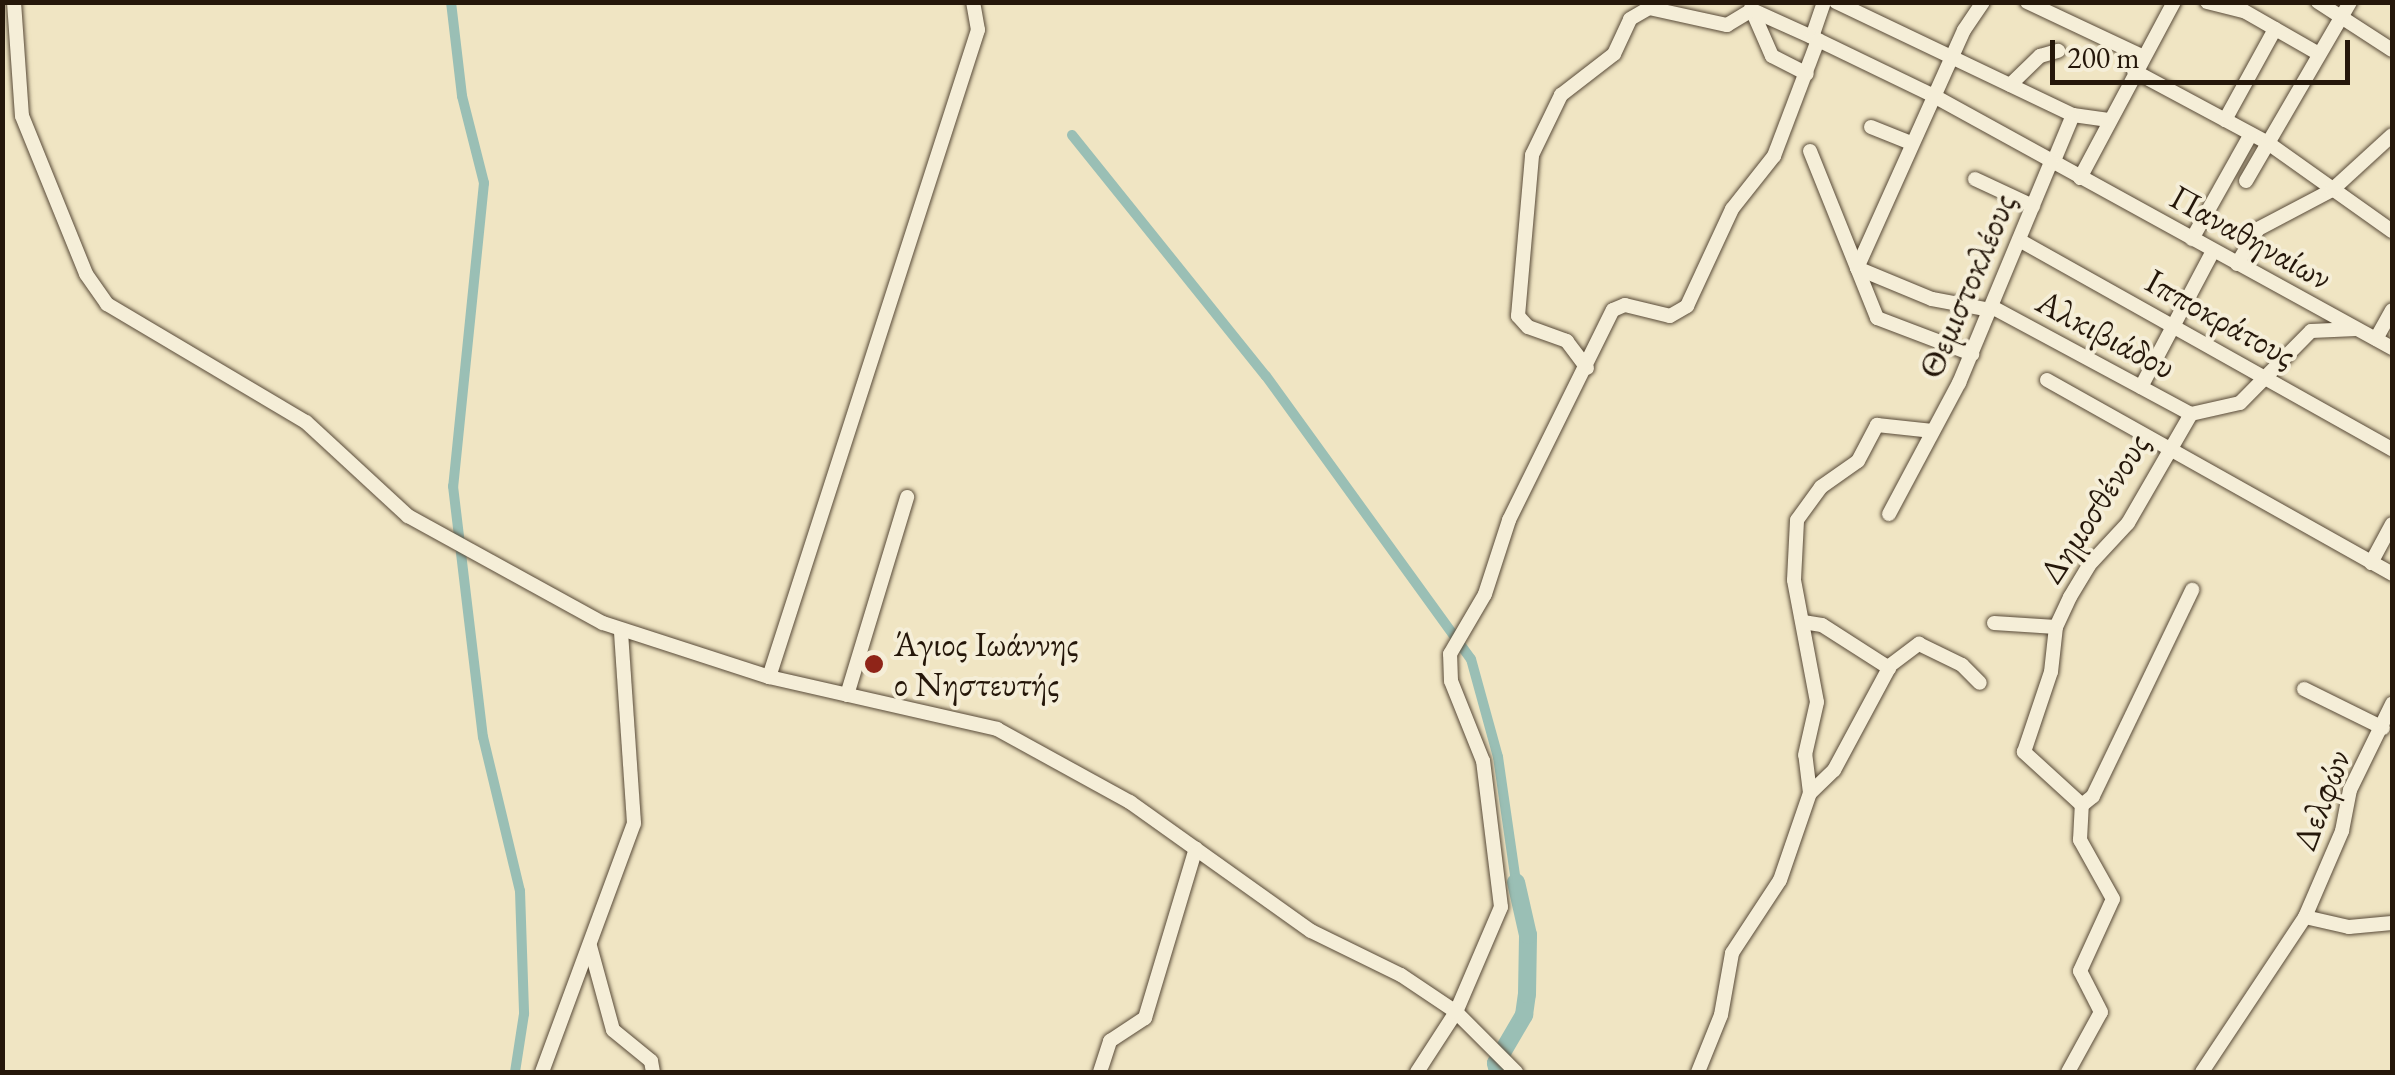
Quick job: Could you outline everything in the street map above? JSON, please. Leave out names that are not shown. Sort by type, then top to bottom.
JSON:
[{"type":"street","points":[[14,2],[22,116],[99,294],[306,422],[408,516],[465,552],[621,630],[769,676],[997,729],[1130,802],[1311,931],[1402,975],[1456,1012],[1512,1068]]},
{"type":"street","points":[[769,676],[976,37],[973,2]]},
{"type":"street","points":[[1417,1072],[1456,1012],[1502,907],[1483,762],[1451,681],[1450,654],[1492,580],[1523,490],[1616,307],[1668,316],[1685,308],[1732,209],[1774,156],[1807,74],[1824,2]]},
{"type":"street","points":[[1836,2],[2073,116],[2110,120]]},
{"type":"street","points":[[1857,268],[1951,58],[1983,2]]},
{"type":"street","points":[[2027,2],[2142,56]]},
{"type":"street","points":[[2080,178],[2174,2]]},
{"type":"street","points":[[2207,2],[2244,11],[2319,54]]},
{"type":"street","points":[[2318,2],[2346,9],[2392,50]]},
{"type":"street","points":[[1588,368],[1567,341],[1528,327],[1518,316],[1537,138],[1561,95],[1614,54],[1640,10],[1727,25],[1751,6],[1772,56],[1807,74]]},
{"type":"street","name":"Παναθηναίων","points":[[1751,6],[1934,96],[2392,348]]},
{"type":"street","points":[[2246,181],[2346,9]]},
{"type":"street","points":[[2225,120],[2275,29]]},
{"type":"street","points":[[2010,86],[2040,56],[2058,51]]},
{"type":"street","points":[[2134,71],[2268,143],[2392,228]]},
{"type":"street","name":"Θεμιστοκλέους","points":[[1890,514],[1972,354],[2073,116]]},
{"type":"street","points":[[1871,127],[1911,143]]},
{"type":"street","points":[[2192,239],[2251,134]]},
{"type":"street","points":[[2237,264],[2258,229],[2332,190],[2392,135]]},
{"type":"street","points":[[1810,151],[1880,321],[1972,354]]},
{"type":"street","points":[[1974,179],[2033,206]]},
{"type":"street","name":"Ιπποκράτους","points":[[2020,240],[2392,449]]},
{"type":"street","points":[[2141,387],[2214,251]]},
{"type":"street","name":"Αλκιβιάδου","points":[[1857,268],[1932,299],[1991,309],[2191,414]]},
{"type":"street","points":[[2376,340],[2391,317]]},
{"type":"street","name":"Δημοσθένους","points":[[2082,805],[2024,752],[2051,672],[2056,628],[2089,564],[2128,523],[2191,414],[2236,406],[2310,332],[2356,329]]},
{"type":"street","points":[[2047,380],[2392,574]]},
{"type":"street","points":[[1810,793],[1805,755],[1817,702],[1792,544],[1812,495],[1850,470],[1877,425],[1933,432]]},
{"type":"street","points":[[848,695],[907,497]]},
{"type":"street","points":[[2372,563],[2392,524]]},
{"type":"street","points":[[2068,1072],[2101,1012],[2080,971],[2113,899],[2080,840],[2082,805],[2093,796],[2192,590]]},
{"type":"street","points":[[1803,622],[1822,625],[1888,666]]},
{"type":"street","points":[[1994,624],[2056,628]]},
{"type":"street","points":[[542,1072],[634,823],[621,630]]},
{"type":"street","points":[[1698,1072],[1722,1016],[1732,953],[1767,907],[1810,793],[1834,770],[1888,666],[1919,644],[1962,665],[1980,683]]},
{"type":"street","points":[[2304,689],[2382,728]]},
{"type":"street","name":"Δελφών","points":[[2202,1072],[2306,917],[2342,831],[2350,790],[2392,704]]},
{"type":"street","points":[[1100,1072],[1110,1041],[1145,1018],[1196,848]]},
{"type":"street","points":[[2306,917],[2349,928],[2392,923]]},
{"type":"street","points":[[590,944],[613,1030],[651,1060],[654,1072]]},
{"type":"waterway","points":[[451,2],[462,96],[484,183],[453,486],[483,737],[520,891],[524,1014],[515,1072]]},
{"type":"waterway","points":[[1072,135],[1266,376],[1471,659],[1498,757],[1516,882]]},
{"type":"waterway","points":[[1498,1072],[1496,1063],[1524,1015],[1527,994],[1528,935],[1516,882]]},
{"type":"place","name":"Άγιος Ιωάννης ο Νηστευτής","points":[[874,664]]}]
